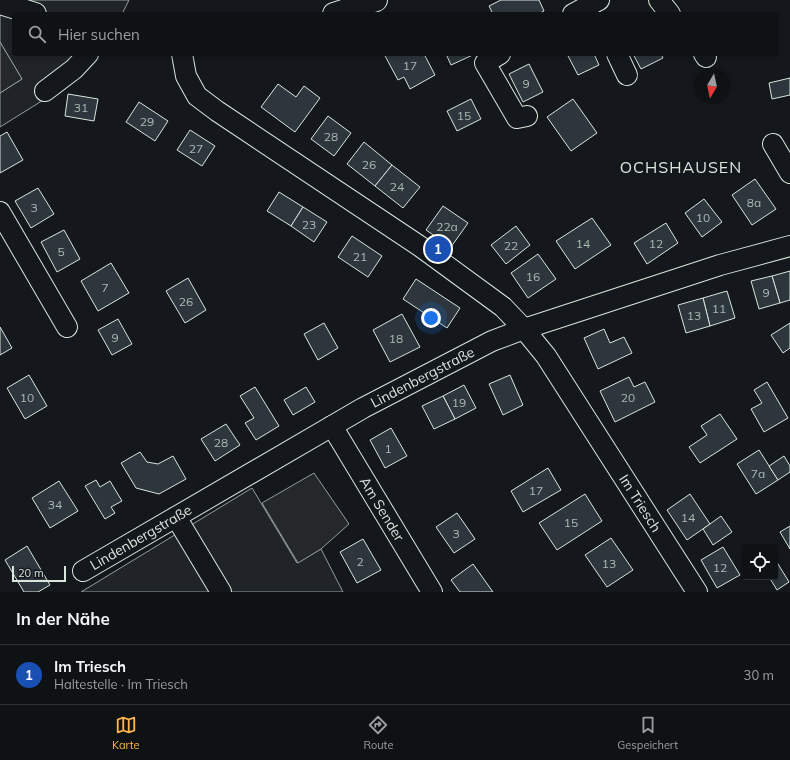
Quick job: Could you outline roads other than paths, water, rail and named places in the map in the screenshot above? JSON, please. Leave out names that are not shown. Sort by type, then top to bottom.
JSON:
[{"type":"main road","points":[[340,12],[376,0]]},
{"type":"main road","points":[[0,3],[29,12]]},
{"type":"street","points":[[659,0],[668,12]]},
{"type":"street","points":[[579,12],[596,6]]},
{"type":"street","points":[[45,90],[74,69],[86,56]]},
{"type":"street","name":"Im Triesch","points":[[182,56],[186,76],[197,96],[217,111],[421,247],[503,307],[524,329],[546,356],[697,592]]},
{"type":"street","points":[[497,56],[485,64],[517,118],[527,116]]},
{"type":"street","points":[[618,56],[627,75]]},
{"type":"street","points":[[773,144],[790,172]]},
{"type":"street","points":[[0,212],[68,327]]},
{"type":"street","name":"Lindenbergstraße","points":[[83,571],[370,404],[492,341],[524,329],[720,265],[790,246]]},
{"type":"street","name":"Am Sender","points":[[332,426],[432,592]]},
{"type":"street","points":[[176,517],[221,592]]},
{"type":"place","name":"Im Triesch","points":[[438,249]]},
{"type":"district","name":"OCHSHAUSEN","points":[[681,167]]}]
